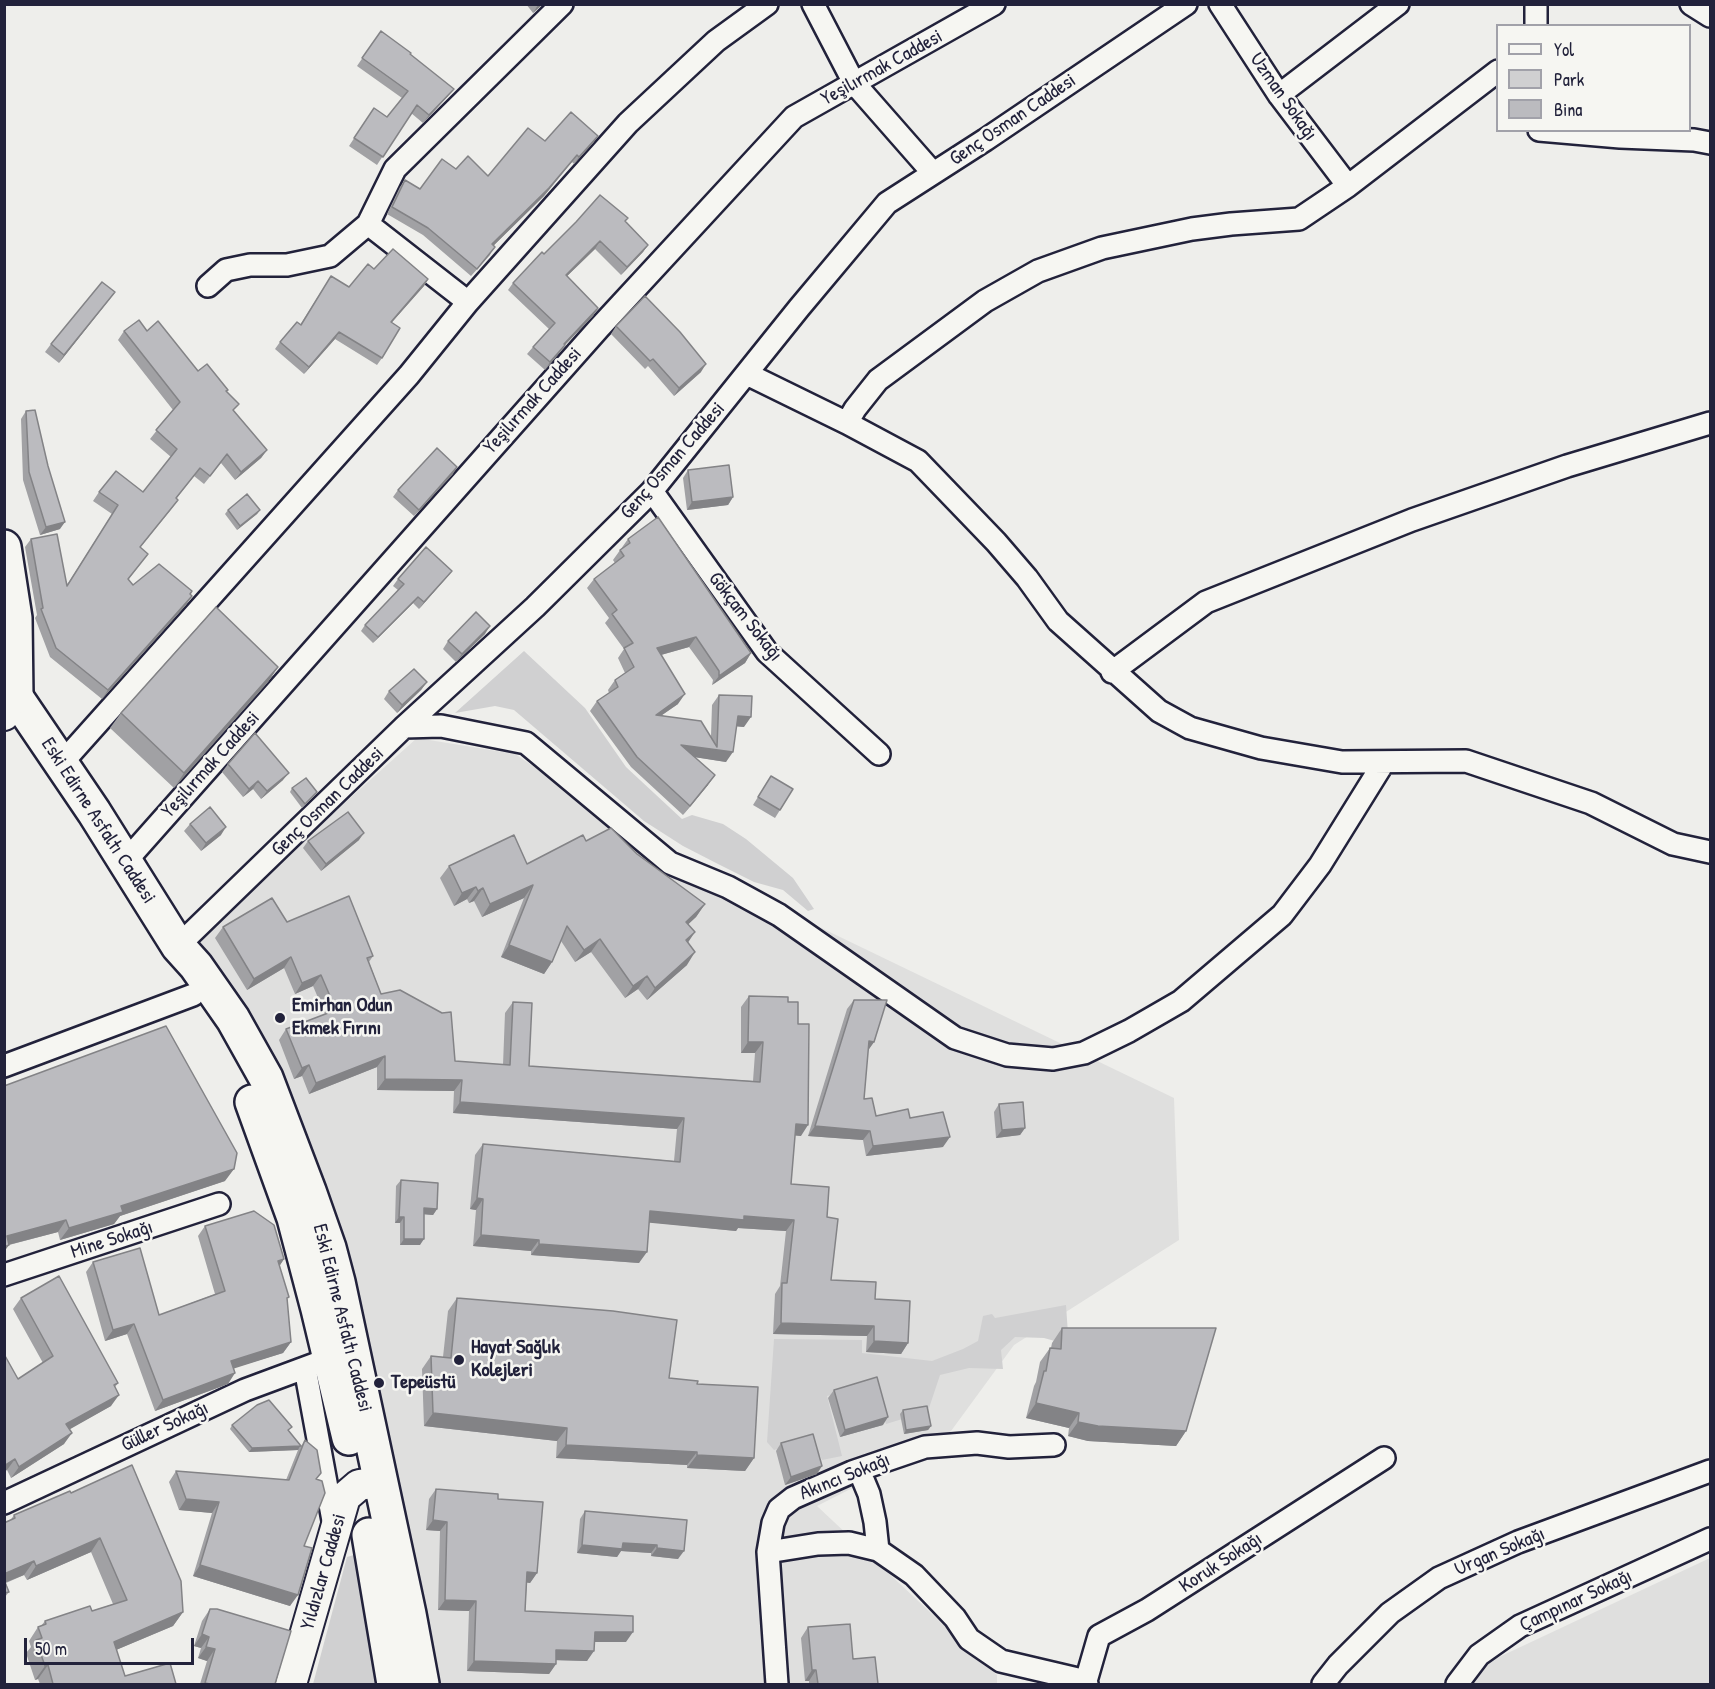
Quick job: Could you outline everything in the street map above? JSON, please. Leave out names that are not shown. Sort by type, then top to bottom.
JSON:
[{"type":"main road","points":[[4,548],[15,618],[7,699]]},
{"type":"main road","name":"Eski Edirne Asfaltı Caddesi","points":[[4,656],[7,699],[62,764],[178,946],[196,966],[233,1019],[266,1078],[329,1248],[329,1361]]},
{"type":"main road","name":"Eski Edirne Asfaltı Caddesi","points":[[178,946],[181,978],[229,1053],[256,1113],[294,1218],[329,1361],[370,1484],[409,1614],[422,1684]]},
{"type":"main road","name":"Eski Edirne Asfaltı Caddesi","points":[[370,1484],[394,1684]]},
{"type":"street","points":[[208,286],[225,270],[250,265],[287,265],[330,256],[368,224],[394,169],[562,4]]},
{"type":"street","points":[[62,764],[409,375],[468,302],[628,123],[716,41],[767,4]]},
{"type":"street","points":[[813,4],[854,83],[933,173]]},
{"type":"street","name":"Yeşilırmak Caddesi","points":[[125,862],[598,328],[794,117],[994,4]]},
{"type":"street","name":"Genç Osman Caddesi","points":[[178,946],[404,727],[535,607],[652,491],[887,203],[1186,4]]},
{"type":"street","name":"Uzman Sokağı","points":[[1220,4],[1279,95],[1348,186]]},
{"type":"street","points":[[1279,95],[1398,4]]},
{"type":"street","points":[[1536,4],[1536,24]]},
{"type":"street","points":[[1691,4],[1710,16]]},
{"type":"street","points":[[848,423],[855,409],[878,380],[985,301],[1038,271],[1102,248],[1192,230],[1231,224],[1299,219],[1348,186],[1496,72]]},
{"type":"street","points":[[1562,132],[1694,140],[1710,143]]},
{"type":"street","points":[[368,224],[468,302]]},
{"type":"street","points":[[747,374],[848,423],[918,461],[996,542],[1027,578],[1058,621],[1112,672],[1159,711],[1190,728],[1261,748],[1342,762],[1466,761],[1591,803],[1673,844],[1710,852]]},
{"type":"street","points":[[1112,672],[1206,602],[1412,520],[1567,466],[1710,423]]},
{"type":"street","name":"Gökçam Sokağı","points":[[652,491],[767,652],[879,754]]},
{"type":"street","points":[[404,727],[441,726],[526,743],[670,863],[728,887],[779,915],[955,1038],[1007,1055],[1053,1059],[1084,1053],[1129,1031],[1181,1001],[1282,915],[1320,865],[1384,762]]},
{"type":"street","points":[[4,1066],[193,995]]},
{"type":"street","name":"Mine Sokağı","points":[[4,1275],[219,1204]]},
{"type":"street","points":[[329,1361],[335,1531]]},
{"type":"street","name":"Güller Sokağı","points":[[4,1503],[245,1390],[329,1361]]},
{"type":"street","name":"Akıncı Sokağı","points":[[777,1684],[768,1552],[773,1523],[779,1509],[793,1498],[859,1470],[933,1445],[976,1443],[1009,1447],[1054,1445]]},
{"type":"street","name":"Koruk Sokağı","points":[[1087,1683],[1099,1636],[1147,1610],[1384,1458]]},
{"type":"street","points":[[859,1470],[869,1494],[878,1550]]},
{"type":"street","name":"Urgan Sokağı","points":[[1323,1684],[1338,1665],[1390,1613],[1439,1578],[1518,1542],[1710,1471]]},
{"type":"street","name":"Yıldızlar Caddesi","points":[[291,1684],[345,1497],[370,1484]]},
{"type":"street","name":"Çampınar Sokağı","points":[[1457,1684],[1479,1656],[1520,1626],[1710,1539]]},
{"type":"street","points":[[768,1552],[818,1544],[849,1543],[878,1550],[914,1575],[955,1618],[969,1639],[1001,1661],[1087,1683]]},
{"type":"shaded area","points":[[417,738],[515,754],[551,778],[674,874],[809,922],[1174,1098],[1179,1240],[1014,1345],[943,1442],[817,1506],[997,1675],[997,1684],[436,1684],[435,1664],[418,1573],[391,1477],[371,1383],[194,938]]},
{"type":"shaded area","points":[[1710,1558],[1710,1684],[1459,1684],[1463,1674]]},
{"type":"green space","points":[[524,651],[585,708],[626,767],[682,819],[692,815],[723,824],[746,839],[793,878],[814,909],[808,911],[783,890],[754,882],[683,846],[644,821],[514,710],[495,706],[455,713]]},
{"type":"green space","points":[[1066,1305],[1068,1334],[1062,1343],[1044,1338],[1015,1337],[1001,1350],[1003,1369],[969,1368],[940,1375],[929,1408],[909,1412],[909,1417],[886,1424],[873,1383],[827,1396],[842,1456],[822,1460],[812,1438],[774,1450],[767,1442],[774,1339],[862,1340],[862,1353],[932,1361],[978,1341],[983,1316],[992,1314],[995,1318]]},
{"type":"green space","points":[[357,1554],[378,1684],[313,1684],[347,1557]]},
{"type":"building","points":[[381,31],[454,89],[429,115],[417,105],[383,157],[354,138],[374,108],[387,117],[408,91],[362,58]]},
{"type":"building","points":[[571,112],[598,136],[492,244],[495,247],[477,269],[428,228],[392,207],[405,180],[420,189],[442,159],[456,169],[468,156],[488,176],[528,128],[545,141]]},
{"type":"building","points":[[600,195],[628,218],[625,221],[648,245],[627,267],[600,241],[566,275],[598,308],[550,362],[533,347],[555,323],[513,283],[542,252],[544,254],[576,222]]},
{"type":"building","points":[[393,249],[428,279],[391,322],[400,328],[382,358],[339,332],[309,367],[280,342],[297,322],[301,325],[331,276],[349,287],[368,264],[374,269]]},
{"type":"building","points":[[102,282],[115,292],[64,355],[51,344]]},
{"type":"building","points":[[645,296],[680,332],[706,364],[679,388],[653,359],[650,361],[616,326]]},
{"type":"building","points":[[139,320],[147,331],[158,321],[198,371],[207,364],[228,390],[226,391],[239,404],[233,410],[267,450],[241,472],[227,454],[210,476],[200,468],[176,498],[178,500],[140,547],[148,554],[128,579],[133,585],[159,564],[192,591],[190,594],[192,596],[108,690],[56,648],[41,609],[43,608],[31,539],[57,534],[67,586],[118,505],[99,492],[116,471],[143,492],[177,449],[156,430],[180,402],[124,331]]},
{"type":"building","points":[[35,410],[48,466],[65,522],[46,527],[29,472],[26,411]]},
{"type":"building","points":[[437,448],[457,467],[419,510],[398,490]]},
{"type":"building","points":[[729,465],[733,497],[692,502],[688,470]]},
{"type":"building","points":[[247,494],[260,510],[240,526],[228,510]]},
{"type":"building","points":[[658,517],[751,653],[719,676],[719,671],[696,637],[657,648],[685,694],[656,715],[701,721],[717,747],[719,695],[752,696],[751,717],[738,716],[733,752],[681,745],[715,775],[690,806],[637,757],[597,701],[618,687],[615,680],[634,667],[624,648],[633,643],[612,614],[617,610],[594,579],[624,556],[620,550],[630,543],[628,539]]},
{"type":"building","points":[[426,547],[452,571],[424,602],[418,597],[378,637],[365,625],[404,584],[398,579]]},
{"type":"building","points":[[216,607],[278,667],[184,773],[121,713]]},
{"type":"building","points":[[476,612],[490,626],[462,654],[448,641]]},
{"type":"building","points":[[414,669],[427,682],[402,705],[389,691]]},
{"type":"building","points":[[255,733],[289,773],[267,791],[258,781],[249,789],[228,764]]},
{"type":"building","points":[[771,776],[793,789],[780,810],[758,797]]},
{"type":"building","points":[[306,778],[317,792],[305,804],[292,788]]},
{"type":"building","points":[[210,807],[226,827],[206,843],[190,824]]},
{"type":"building","points":[[348,812],[364,833],[326,864],[308,841]]},
{"type":"building","points":[[611,828],[637,854],[705,904],[686,922],[695,932],[686,940],[695,952],[655,988],[647,976],[633,986],[600,939],[584,950],[567,926],[552,962],[509,945],[533,885],[490,904],[483,888],[478,891],[476,887],[462,893],[449,866],[514,835],[527,864],[583,835],[586,841]]},
{"type":"building","points":[[349,896],[373,956],[367,958],[381,994],[400,990],[442,1013],[451,1012],[455,1061],[510,1065],[513,1002],[532,1003],[529,1066],[760,1082],[763,1042],[748,1042],[749,996],[788,997],[788,1002],[798,1002],[798,1024],[809,1024],[808,1125],[796,1124],[791,1184],[829,1187],[827,1217],[838,1219],[831,1280],[876,1282],[875,1299],[910,1301],[908,1343],[874,1341],[874,1326],[781,1323],[782,1283],[787,1283],[794,1220],[744,1216],[744,1220],[650,1211],[647,1252],[539,1244],[539,1240],[481,1235],[483,1199],[477,1198],[483,1144],[680,1162],[684,1118],[460,1102],[462,1080],[385,1079],[385,1056],[316,1083],[309,1065],[302,1068],[286,1029],[336,1010],[321,975],[302,983],[291,957],[254,979],[223,927],[272,898],[287,922]]},
{"type":"building","points":[[854,1000],[887,1000],[874,1042],[869,1041],[864,1099],[872,1098],[876,1116],[908,1109],[910,1118],[943,1112],[950,1137],[873,1146],[870,1131],[815,1126]]},
{"type":"building","points":[[166,1026],[237,1153],[234,1169],[121,1206],[123,1212],[69,1228],[66,1220],[7,1236],[9,1245],[4,1247],[4,1086]]},
{"type":"building","points":[[1023,1102],[1025,1128],[1002,1130],[999,1104]]},
{"type":"building","points":[[401,1180],[438,1183],[437,1209],[424,1208],[424,1239],[404,1239],[404,1217],[399,1217]]},
{"type":"building","points":[[254,1211],[274,1225],[284,1259],[278,1261],[289,1297],[287,1298],[291,1342],[231,1361],[235,1373],[163,1400],[134,1324],[113,1330],[93,1262],[140,1248],[159,1315],[225,1291],[205,1226]]},
{"type":"building","points":[[59,1276],[118,1383],[114,1385],[119,1395],[66,1424],[72,1433],[19,1467],[15,1459],[4,1466],[4,1354],[18,1379],[53,1356],[21,1298]]},
{"type":"building","points":[[457,1298],[613,1311],[677,1320],[669,1378],[698,1381],[697,1384],[758,1387],[754,1458],[697,1455],[697,1452],[566,1445],[567,1428],[433,1413],[431,1356],[451,1358]]},
{"type":"building","points":[[1062,1328],[1216,1328],[1186,1431],[1098,1426],[1078,1422],[1079,1413],[1036,1403],[1050,1348],[1061,1349]]},
{"type":"building","points":[[877,1377],[888,1417],[845,1430],[834,1390]]},
{"type":"building","points":[[269,1400],[292,1427],[288,1430],[301,1446],[252,1448],[232,1425],[257,1405]]},
{"type":"building","points":[[927,1406],[931,1426],[906,1430],[903,1410]]},
{"type":"building","points":[[813,1434],[822,1466],[791,1477],[781,1443]]},
{"type":"building","points":[[305,1440],[317,1450],[321,1473],[316,1479],[322,1481],[325,1493],[304,1546],[312,1548],[298,1595],[200,1565],[219,1502],[186,1499],[176,1471],[289,1480]]},
{"type":"building","points":[[132,1465],[181,1581],[183,1612],[114,1642],[125,1676],[170,1663],[176,1684],[53,1684],[48,1665],[45,1666],[36,1640],[42,1638],[38,1627],[46,1624],[45,1621],[90,1606],[92,1611],[127,1600],[100,1538],[36,1566],[34,1561],[4,1574],[4,1523],[15,1518],[14,1515],[70,1491],[71,1493]]},
{"type":"building","points":[[436,1489],[498,1494],[498,1499],[543,1502],[537,1573],[527,1572],[525,1611],[633,1616],[633,1632],[595,1632],[594,1651],[556,1650],[556,1664],[474,1661],[476,1601],[445,1600],[447,1522],[433,1520]]},
{"type":"building","points":[[585,1511],[687,1520],[684,1551],[657,1548],[657,1545],[623,1543],[622,1549],[582,1545]]},
{"type":"building","points":[[4,1580],[9,1592],[4,1593]]},
{"type":"building","points":[[210,1609],[217,1609],[291,1631],[275,1684],[205,1683],[215,1649],[206,1647],[209,1637],[202,1634]]},
{"type":"building","points":[[850,1624],[853,1659],[875,1657],[878,1684],[818,1684],[816,1670],[812,1670],[808,1627]]},
{"type":"place","name":"Emirhan Odun Ekmek Fırını","points":[[280,1018]]},
{"type":"place","name":"Hayat Sağlık Kolejleri","points":[[459,1360]]},
{"type":"place","name":"Tepeüstü","points":[[379,1383]]}]
